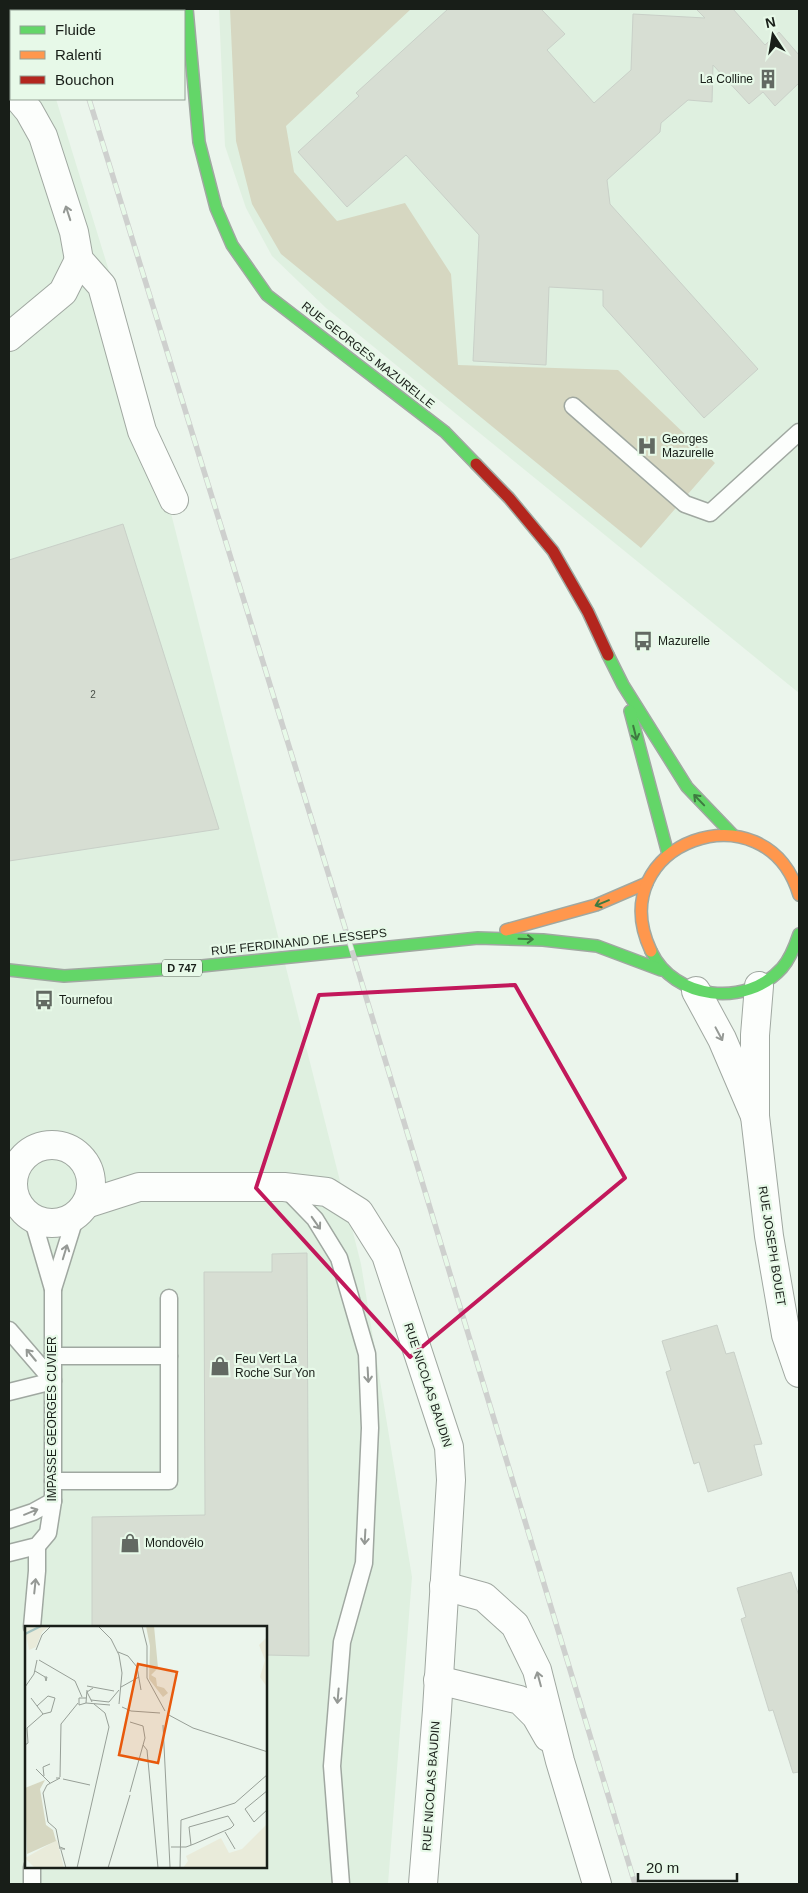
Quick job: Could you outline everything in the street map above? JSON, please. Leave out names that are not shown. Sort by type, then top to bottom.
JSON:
[{"type":"main road","name":"RUE GEORGES MAZURELLE","points":[[187,9],[199,142],[216,208],[232,245],[267,295],[445,432],[509,498],[553,551],[588,612],[623,685],[687,787],[733,835]]},
{"type":"main road","name":"RUE GEORGES MAZURELLE","points":[[623,685],[668,854]]},
{"type":"main road","points":[[799,895],[796,878],[778,857],[758,842],[733,835],[710,835],[687,841],[668,854],[646,884],[640,906],[642,929],[648,950],[661,970],[677,982],[696,991],[718,995],[739,994],[759,986],[778,972],[796,952],[799,934]]},
{"type":"main road","name":"RUE FERDINAND DE LESSEPS","points":[[478,938],[596,906],[646,884]]},
{"type":"main road","name":"RUE FERDINAND DE LESSEPS","points":[[9,970],[64,976],[172,969],[478,938],[543,940],[597,946],[661,970]]},
{"type":"main road","name":"RUE FERDINAND DE LESSEPS","points":[[36,983],[64,976]]},
{"type":"street","points":[[20,100],[29,111],[43,136],[74,232],[79,260],[102,286],[142,431],[174,500]]},
{"type":"street","points":[[9,337],[63,292],[79,260]]},
{"type":"street","name":"RUE JOSEPH BOUET","points":[[759,986],[755,1035],[755,1116],[769,1236],[786,1335],[799,1373]]},
{"type":"street","name":"RUE JOSEPH BOUET","points":[[696,991],[722,1039],[755,1116]]},
{"type":"street","points":[[58,1146],[70,1150],[80,1156],[87,1167],[91,1179],[90,1191],[81,1209],[66,1221],[55,1223],[43,1222],[20,1210],[13,1187],[13,1168],[34,1149],[58,1146]]},
{"type":"street","name":"RUE NICOLAS BAUDIN","points":[[87,1167],[139,1187]]},
{"type":"street","name":"RUE NICOLAS BAUDIN","points":[[81,1209],[139,1187],[284,1187],[327,1192],[359,1212],[386,1255],[449,1447],[451,1480],[423,1884]]},
{"type":"street","points":[[444,1586],[484,1597],[515,1625],[537,1670],[560,1760],[598,1884]]},
{"type":"street","points":[[438,1680],[520,1700],[536,1716],[560,1760]]},
{"type":"lane","points":[[573,406],[684,504],[710,513],[799,432]]},
{"type":"lane","points":[[284,1187],[315,1219],[338,1258],[367,1354],[370,1428],[364,1563],[342,1642],[332,1766],[341,1884]]},
{"type":"lane","points":[[52,1289],[81,1209]]},
{"type":"lane","points":[[20,1210],[52,1289]]},
{"type":"lane","name":"IMPASSE GEORGES CUVIER","points":[[37,1546],[48,1533],[53,1501],[52,1289]]},
{"type":"lane","points":[[53,1481],[169,1480],[169,1298]]},
{"type":"lane","points":[[9,1330],[53,1381],[9,1392]]},
{"type":"lane","points":[[53,1356],[169,1356]]},
{"type":"lane","points":[[9,1520],[34,1512],[53,1501]]},
{"type":"lane","points":[[9,1553],[37,1546],[37,1571],[32,1626]]},
{"type":"lane","points":[[32,1868],[32,1884]]},
{"type":"highlighted area","points":[[515,985],[625,1178],[410,1357],[256,1188],[319,995]]},
{"type":"shaded area","points":[[9,9],[28,10],[10,10],[10,100],[56,100],[113,284],[361,1264],[412,1577],[388,1884],[9,1884]]},
{"type":"shaded area","name":"Georges Mazurelle","points":[[219,9],[799,9],[799,693],[326,308],[272,256],[246,208],[225,146]]},
{"type":"shaded area","points":[[230,9],[411,9],[286,126],[294,172],[337,221],[405,203],[451,274],[458,365],[618,370],[715,463],[641,548],[281,254],[252,204],[236,141]]},
{"type":"building","points":[[448,9],[541,9],[565,34],[547,50],[594,103],[631,70],[633,14],[705,18],[696,9],[733,9],[765,45],[779,32],[799,55],[799,83],[775,106],[763,92],[749,104],[713,65],[712,102],[688,100],[661,123],[660,132],[607,180],[610,204],[758,369],[704,418],[603,306],[603,290],[549,287],[546,365],[473,361],[479,235],[406,155],[347,207],[298,152],[359,96],[356,93]]},
{"type":"building","points":[[123,524],[219,829],[9,861],[9,560]]},
{"type":"building","points":[[307,1253],[309,1656],[268,1655],[268,1626],[92,1626],[92,1517],[205,1515],[204,1272],[272,1272],[272,1254]]},
{"type":"building","points":[[717,1325],[726,1354],[734,1352],[762,1444],[754,1445],[762,1475],[708,1492],[699,1462],[694,1464],[666,1372],[671,1370],[662,1341]]},
{"type":"building","points":[[791,1572],[799,1596],[799,1772],[793,1773],[773,1710],[769,1711],[741,1619],[746,1617],[737,1588]]},
{"type":"railway","points":[[89,100],[343,921],[635,1884]]},
{"type":"traffic: fast","points":[[187,9],[199,142],[216,208],[232,245],[267,295],[445,432],[476,464]]},
{"type":"traffic: fast","points":[[608,655],[623,685],[687,787],[733,835]]},
{"type":"traffic: fast","points":[[630,711],[668,854]]},
{"type":"traffic: fast","points":[[651,951],[662,967],[676,980],[693,988],[712,993],[731,993],[750,989],[767,981],[782,968],[790,956],[799,934]]},
{"type":"traffic: fast","points":[[9,970],[64,976],[172,969],[478,938],[543,940],[597,946],[661,970]]},
{"type":"traffic: slow","points":[[651,951],[641,913],[648,881],[667,857],[694,841],[724,835],[755,842],[781,861],[799,895]]},
{"type":"traffic: slow","points":[[506,930],[596,905],[647,883]]},
{"type":"traffic: jam","points":[[476,464],[509,498],[553,551],[588,612],[608,655]]},
{"type":"place","name":"La Colline","points":[[768,79]]},
{"type":"place","name":"Georges Mazurelle","points":[[647,446]]},
{"type":"place","name":"Mazurelle","points":[[643,641]]},
{"type":"place","name":"Tournefou","points":[[44,1000]]},
{"type":"place","name":"Feu Vert La Roche Sur Yon","points":[[220,1366]]},
{"type":"place","name":"Mondovélo","points":[[130,1543]]}]
